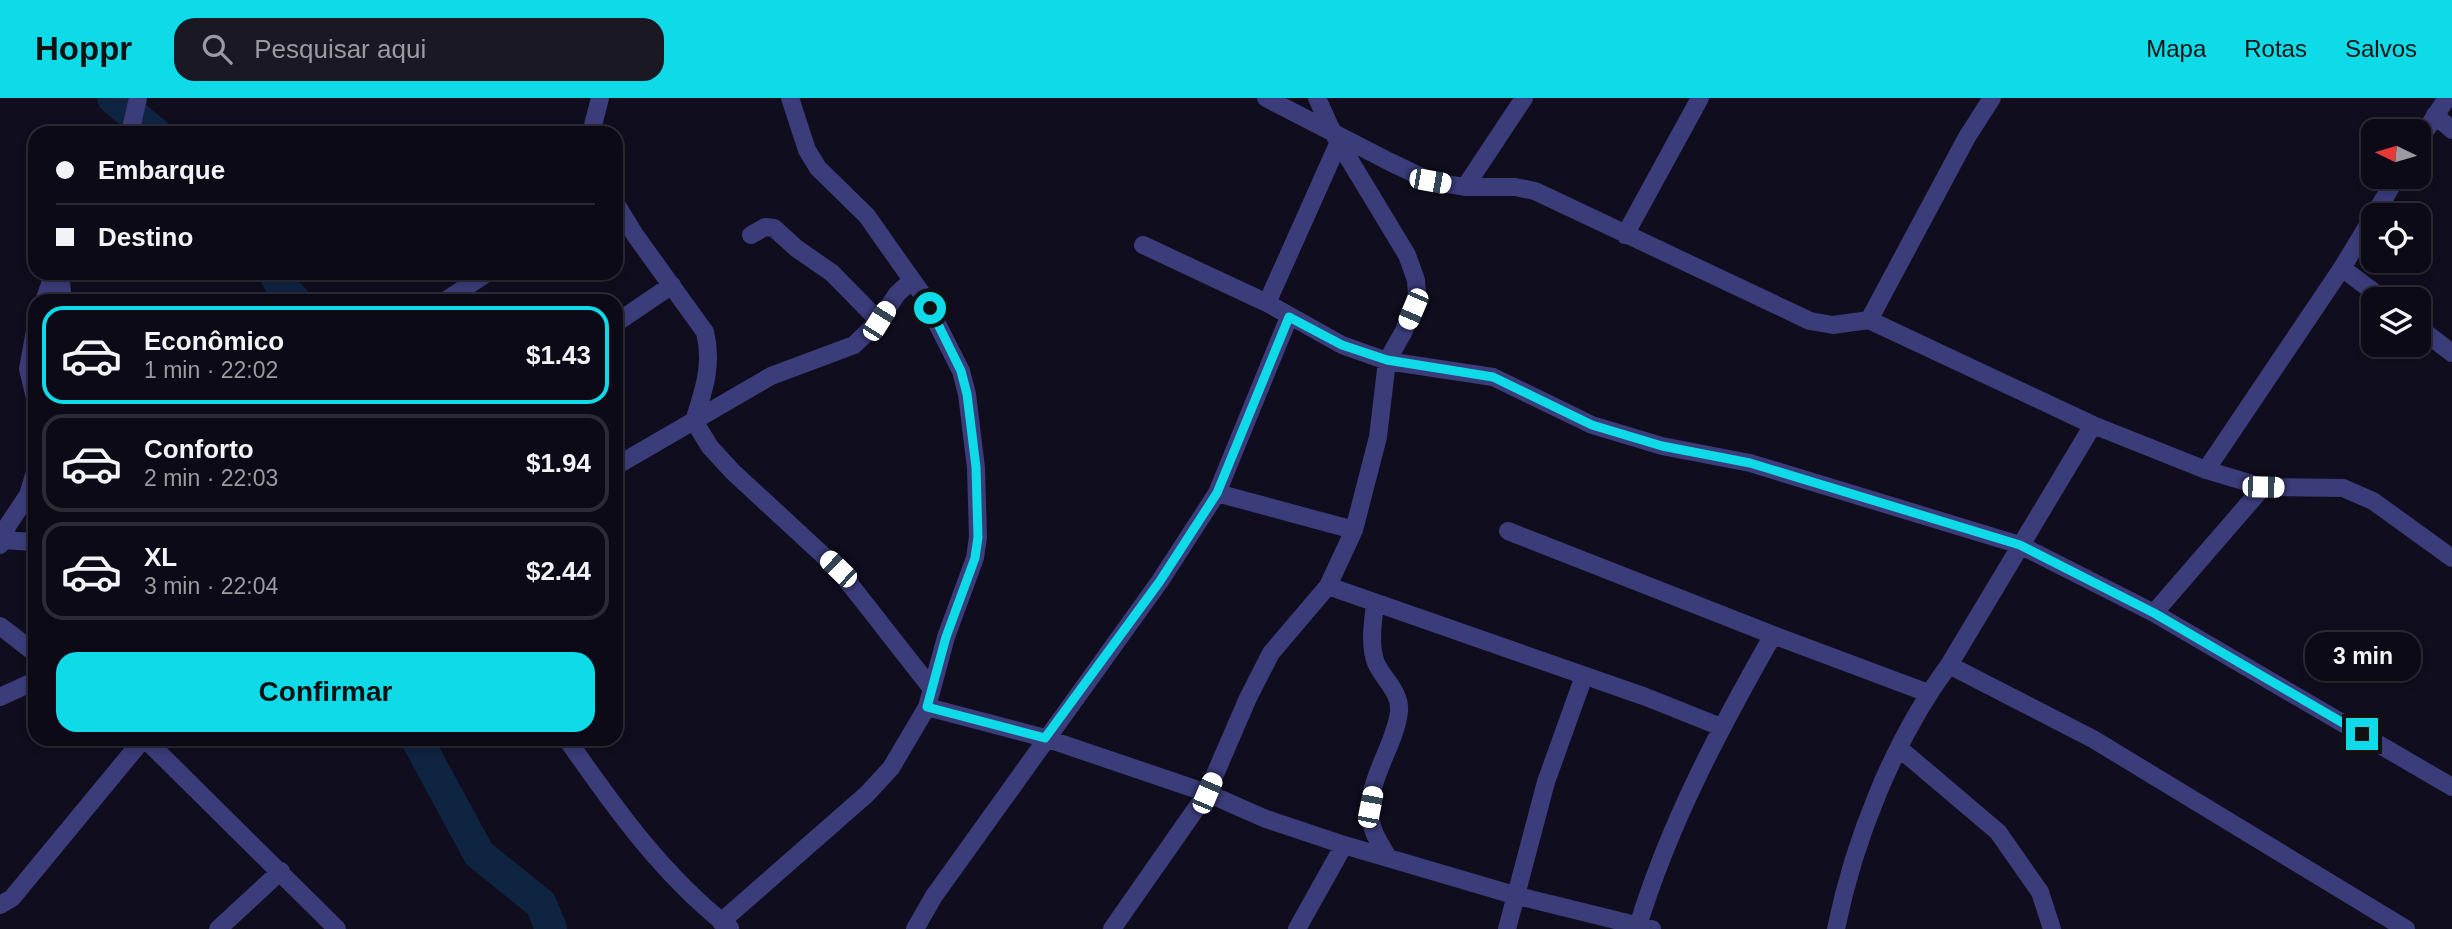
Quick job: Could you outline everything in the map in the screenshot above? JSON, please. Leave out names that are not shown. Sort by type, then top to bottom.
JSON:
[{"type":"street","points":[[132,126],[138,98]]},
{"type":"street","points":[[593,126],[600,98]]},
{"type":"street","points":[[572,746],[631,827],[685,890],[726,925],[867,794],[891,768],[927,707],[946,637],[975,558],[978,537],[978,505],[970,417],[961,371],[938,321],[867,216],[818,168],[807,150],[790,98]]},
{"type":"street","points":[[1266,98],[1336,136],[1430,181],[1465,187],[1515,187],[1535,191],[1625,236],[1810,321],[1833,325],[1869,320],[2092,425],[2206,470],[2263,487],[2343,488],[2373,501],[2452,558]]},
{"type":"street","points":[[1112,929],[1207,793],[1248,698],[1271,653],[1328,586],[1354,530],[1378,437],[1387,360],[1413,309],[1417,294],[1416,280],[1401,244],[1336,136],[1317,98]]},
{"type":"street","points":[[1465,187],[1524,98]]},
{"type":"street","points":[[1625,236],[1700,98]]},
{"type":"street","points":[[1869,320],[1967,137],[1992,98]]},
{"type":"street","points":[[2431,121],[2447,98]]},
{"type":"street","points":[[2435,115],[2452,130]]},
{"type":"street","points":[[1267,303],[1336,136]]},
{"type":"street","points":[[623,215],[705,332],[709,348],[706,380],[694,421],[710,447],[733,472],[838,569],[932,689]]},
{"type":"street","points":[[751,234],[765,227],[774,228],[796,248],[832,273],[879,321]]},
{"type":"street","points":[[2206,470],[2361,236]]},
{"type":"street","points":[[1143,245],[1267,303],[1342,345],[1387,360],[1493,377],[1592,425],[1662,446],[1750,463],[2020,545],[2154,613],[2452,787]]},
{"type":"street","points":[[2342,268],[2367,287]]},
{"type":"street","points":[[456,294],[476,280]]},
{"type":"street","points":[[623,462],[771,376],[854,345],[879,321],[897,294],[912,280]]},
{"type":"street","points":[[623,318],[672,285]]},
{"type":"street","points":[[915,929],[934,896],[1045,738],[1160,581],[1217,493],[1289,317]]},
{"type":"street","points":[[2431,337],[2452,353]]},
{"type":"street","points":[[1836,929],[1842,901],[1868,820],[1899,748],[1928,693],[1949,665],[2092,425]]},
{"type":"street","points":[[2154,613],[2263,487]]},
{"type":"street","points":[[1217,493],[1354,530]]},
{"type":"street","points":[[28,495],[8,525],[1,543],[28,541]]},
{"type":"street","points":[[1508,531],[1928,693]]},
{"type":"street","points":[[1328,586],[1721,727]]},
{"type":"street","points":[[1375,604],[1371,640],[1377,663],[1392,686],[1399,709],[1393,738],[1375,780],[1370,807],[1374,831],[1387,856]]},
{"type":"street","points":[[0,626],[28,648]]},
{"type":"street","points":[[927,707],[1045,738],[1207,793],[1266,819],[1344,845],[1514,895],[1645,928],[1655,872],[1721,727],[1773,635]]},
{"type":"street","points":[[1949,665],[2093,739],[2406,929]]},
{"type":"street","points":[[1507,929],[1546,782],[1584,676]]},
{"type":"street","points":[[0,696],[28,684]]},
{"type":"street","points":[[0,905],[12,898],[137,746]]},
{"type":"street","points":[[152,746],[337,929]]},
{"type":"street","points":[[1899,748],[1998,832],[2040,892],[2052,929]]},
{"type":"street","points":[[1297,929],[1344,845]]},
{"type":"street","points":[[218,929],[281,871]]},
{"type":"waterway","points":[[113,98],[147,126]]},
{"type":"waterway","points":[[278,280],[289,294]]},
{"type":"waterway","points":[[420,746],[479,854],[541,904],[551,929]]},
{"type":"route","points":[[930,308],[961,371],[967,394],[976,467],[978,537],[975,558],[946,637],[927,707],[1045,738],[1160,581],[1217,493],[1289,317],[1342,345],[1387,360],[1493,377],[1592,425],[1662,446],[1750,463],[2020,545],[2154,613],[2362,734]]}]
